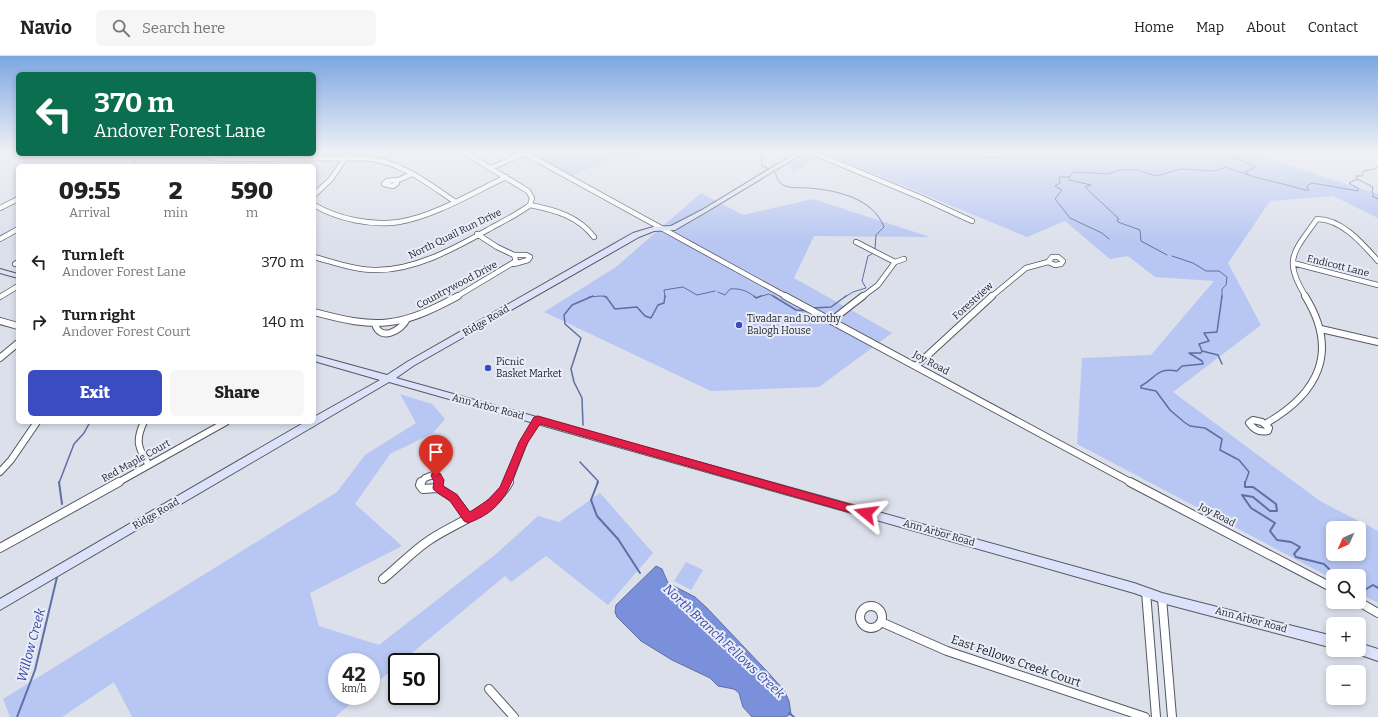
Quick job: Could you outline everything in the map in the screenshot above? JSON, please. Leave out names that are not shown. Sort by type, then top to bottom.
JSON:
[{"type":"street","points":[[316,193],[328,182]]},
{"type":"street","points":[[424,182],[454,201]]},
{"type":"street","points":[[316,206],[334,215],[367,222],[386,223],[420,217],[495,182]]},
{"type":"street","points":[[514,182],[530,192],[532,198],[530,205],[560,212],[589,228],[594,236]]},
{"type":"street","name":"Joy Road","points":[[577,182],[916,366],[1326,584]]},
{"type":"street","name":"Ridge Road","points":[[316,420],[388,379],[417,360],[636,235],[652,229],[672,228],[753,182]]},
{"type":"street","points":[[883,182],[972,221]]},
{"type":"street","points":[[0,208],[16,200]]},
{"type":"street","name":"North Quail Run Drive","points":[[316,258],[360,269],[395,269],[424,261],[522,211],[530,205]]},
{"type":"street","name":"Endicott Lane","points":[[1378,261],[1359,240],[1335,224],[1318,219],[1296,250],[1293,263],[1378,285]]},
{"type":"street","points":[[0,239],[16,230]]},
{"type":"street","name":"Countrywood Drive","points":[[316,312],[354,322],[375,324],[407,320],[430,311],[514,264],[528,260],[530,257],[526,255],[514,255],[497,247],[477,234]]},
{"type":"street","points":[[856,242],[895,262]]},
{"type":"street","points":[[514,255],[517,258],[514,264]]},
{"type":"street","points":[[832,320],[878,285],[895,262],[904,259]]},
{"type":"street","name":"Forestview","points":[[916,366],[1011,279],[1026,268],[1048,262]]},
{"type":"street","points":[[1265,424],[1292,408],[1306,395],[1315,380],[1321,364],[1323,344],[1321,329],[1316,315],[1293,273],[1293,263]]},
{"type":"street","points":[[0,271],[16,275]]},
{"type":"street","points":[[0,297],[16,287]]},
{"type":"street","name":"Countrywood Drive","points":[[375,324],[376,329],[380,332],[390,333],[401,329],[407,320]]},
{"type":"street","points":[[0,321],[16,325]]},
{"type":"street","points":[[1321,329],[1378,342]]},
{"type":"street","points":[[0,358],[16,345]]},
{"type":"street","name":"Ann Arbor Road","points":[[316,359],[1146,592],[1162,598],[1326,640]]},
{"type":"street","points":[[383,579],[428,541],[492,503],[504,490],[524,442],[538,420]]},
{"type":"street","points":[[0,472],[11,460],[36,424]]},
{"type":"street","points":[[143,424],[139,433],[138,445],[150,465]]},
{"type":"street","name":"Red Maple Court","points":[[0,548],[222,424]]},
{"type":"street","name":"Ridge Road","points":[[0,605],[310,424]]},
{"type":"street","points":[[438,488],[454,498],[468,518]]},
{"type":"street","points":[[1146,592],[1156,717]]},
{"type":"street","points":[[1162,598],[1172,717]]},
{"type":"street","points":[[1366,606],[1378,613]]},
{"type":"street","name":"East Fellows Creek Court","points":[[881,622],[947,651],[1145,717]]},
{"type":"street","points":[[1366,651],[1378,655]]},
{"type":"street","points":[[489,689],[514,717]]},
{"type":"shaded area","points":[[894,182],[1340,182],[1378,194],[1378,218],[1333,196],[1270,201],[1228,263],[1261,325],[1173,392],[1320,501],[1359,521],[1326,521],[1326,561],[1366,561],[1366,525],[1378,531],[1378,603],[1366,597],[1366,569],[1326,569],[1326,575],[1077,444],[1082,358],[1151,355],[1214,281],[1155,277],[1128,256],[1110,259],[1065,221],[1027,237]]},
{"type":"shaded area","points":[[701,193],[743,215],[813,199],[930,237],[814,236],[794,278],[892,333],[819,387],[711,391],[544,312],[616,267]]},
{"type":"shaded area","points":[[400,394],[432,404],[445,419],[433,433],[390,454],[355,504],[402,546],[310,593],[319,626],[379,645],[496,554],[538,516],[559,522],[600,493],[653,553],[608,605],[546,556],[511,582],[505,576],[412,653],[388,653],[388,673],[380,680],[380,653],[328,653],[328,705],[349,705],[335,717],[132,717],[114,682],[62,717],[10,717],[3,699],[337,492],[365,455],[416,423]]},
{"type":"shaded area","points":[[686,562],[703,570],[691,590],[674,581]]},
{"type":"water","points":[[656,566],[662,569],[668,583],[695,597],[707,608],[784,690],[789,701],[791,714],[785,717],[752,717],[743,707],[739,693],[734,689],[718,686],[710,678],[672,660],[641,641],[617,617],[615,612],[616,605]]},
{"type":"waterway","name":"North Branch Fellows Creek","points":[[780,182],[786,186],[830,191],[852,197],[863,202],[879,217],[884,227],[876,235],[875,249]]},
{"type":"waterway","points":[[1060,182],[1055,186],[1062,190],[1055,199],[1070,218],[1102,233],[1109,239]]},
{"type":"waterway","points":[[1077,182],[1091,185],[1085,187],[1119,219],[1117,220],[1118,222],[1140,230],[1141,241],[1167,255]]},
{"type":"waterway","points":[[1274,182],[1305,190],[1309,190],[1307,188],[1308,185],[1312,183],[1358,191],[1358,188],[1349,183],[1351,182]]},
{"type":"waterway","points":[[1363,182],[1373,187],[1372,192],[1374,194],[1372,196],[1378,199]]},
{"type":"waterway","name":"North Branch Fellows Creek","points":[[845,297],[853,292],[866,288],[862,281],[868,256],[872,254]]},
{"type":"waterway","points":[[1172,256],[1193,263],[1206,271],[1219,271],[1227,277],[1226,285],[1222,289],[1222,296]]},
{"type":"waterway","name":"North Branch Fellows Creek","points":[[665,296],[664,290],[683,287],[697,295],[715,291]]},
{"type":"waterway","name":"North Branch Fellows Creek","points":[[718,292],[725,295],[730,289],[737,289],[750,293],[755,297]]},
{"type":"waterway","name":"North Branch Fellows Creek","points":[[760,297],[769,294],[773,296]]},
{"type":"waterway","name":"North Branch Fellows Creek","points":[[605,297],[615,309],[637,307],[645,316],[651,318],[658,305],[664,303],[665,296]]},
{"type":"waterway","name":"North Branch Fellows Creek","points":[[773,296],[796,310],[809,311]]},
{"type":"waterway","name":"North Branch Fellows Creek","points":[[812,308],[831,307],[846,296]]},
{"type":"waterway","points":[[1202,351],[1199,344],[1209,341],[1204,333],[1217,332],[1222,296]]},
{"type":"waterway","name":"North Branch Fellows Creek","points":[[583,425],[582,398],[574,382],[571,369],[581,338],[565,324],[564,315],[572,305],[591,297]]},
{"type":"waterway","name":"North Branch Fellows Creek","points":[[591,297],[605,297]]},
{"type":"waterway","name":"North Branch Fellows Creek","points":[[755,297],[760,297]]},
{"type":"waterway","points":[[1202,351],[1218,355],[1222,364]]},
{"type":"waterway","points":[[1202,351],[1201,353],[1189,353],[1202,361],[1203,364],[1182,366],[1177,371],[1170,370],[1161,372],[1141,386],[1141,388],[1156,391],[1170,410],[1190,426],[1205,428],[1222,439],[1220,450],[1239,460],[1249,472],[1245,483]]},
{"type":"waterway","name":"Willow Creek","points":[[59,483],[74,444],[84,433],[89,424]]},
{"type":"waterway","name":"North Branch Fellows Creek","points":[[580,462],[598,481],[597,483]]},
{"type":"waterway","name":"North Branch Fellows Creek","points":[[598,482],[591,500],[597,516],[618,539],[640,573]]},
{"type":"waterway","name":"Willow Creek","points":[[59,483],[62,504]]},
{"type":"waterway","points":[[1245,483],[1245,487],[1253,487],[1276,504],[1277,511],[1270,511],[1253,497],[1242,495],[1251,508],[1275,523],[1270,531],[1277,540],[1291,542],[1300,547],[1294,554],[1296,557],[1324,564],[1329,569]]},
{"type":"waterway","name":"Willow Creek","points":[[17,717],[35,670],[57,577]]},
{"type":"waterway","points":[[1366,589],[1373,585],[1378,588]]},
{"type":"waterway","name":"North Branch Fellows Creek","points":[[789,713],[794,717]]},
{"type":"place","name":"Tivadar and Dorothy Balogh House","points":[[739,325]]},
{"type":"place","name":"Picnic Basket Market","points":[[488,368]]},
{"type":"route","points":[[436,476],[439,480],[438,488],[454,498],[468,518],[492,503],[504,490],[524,442],[538,420],[866,513]]}]
